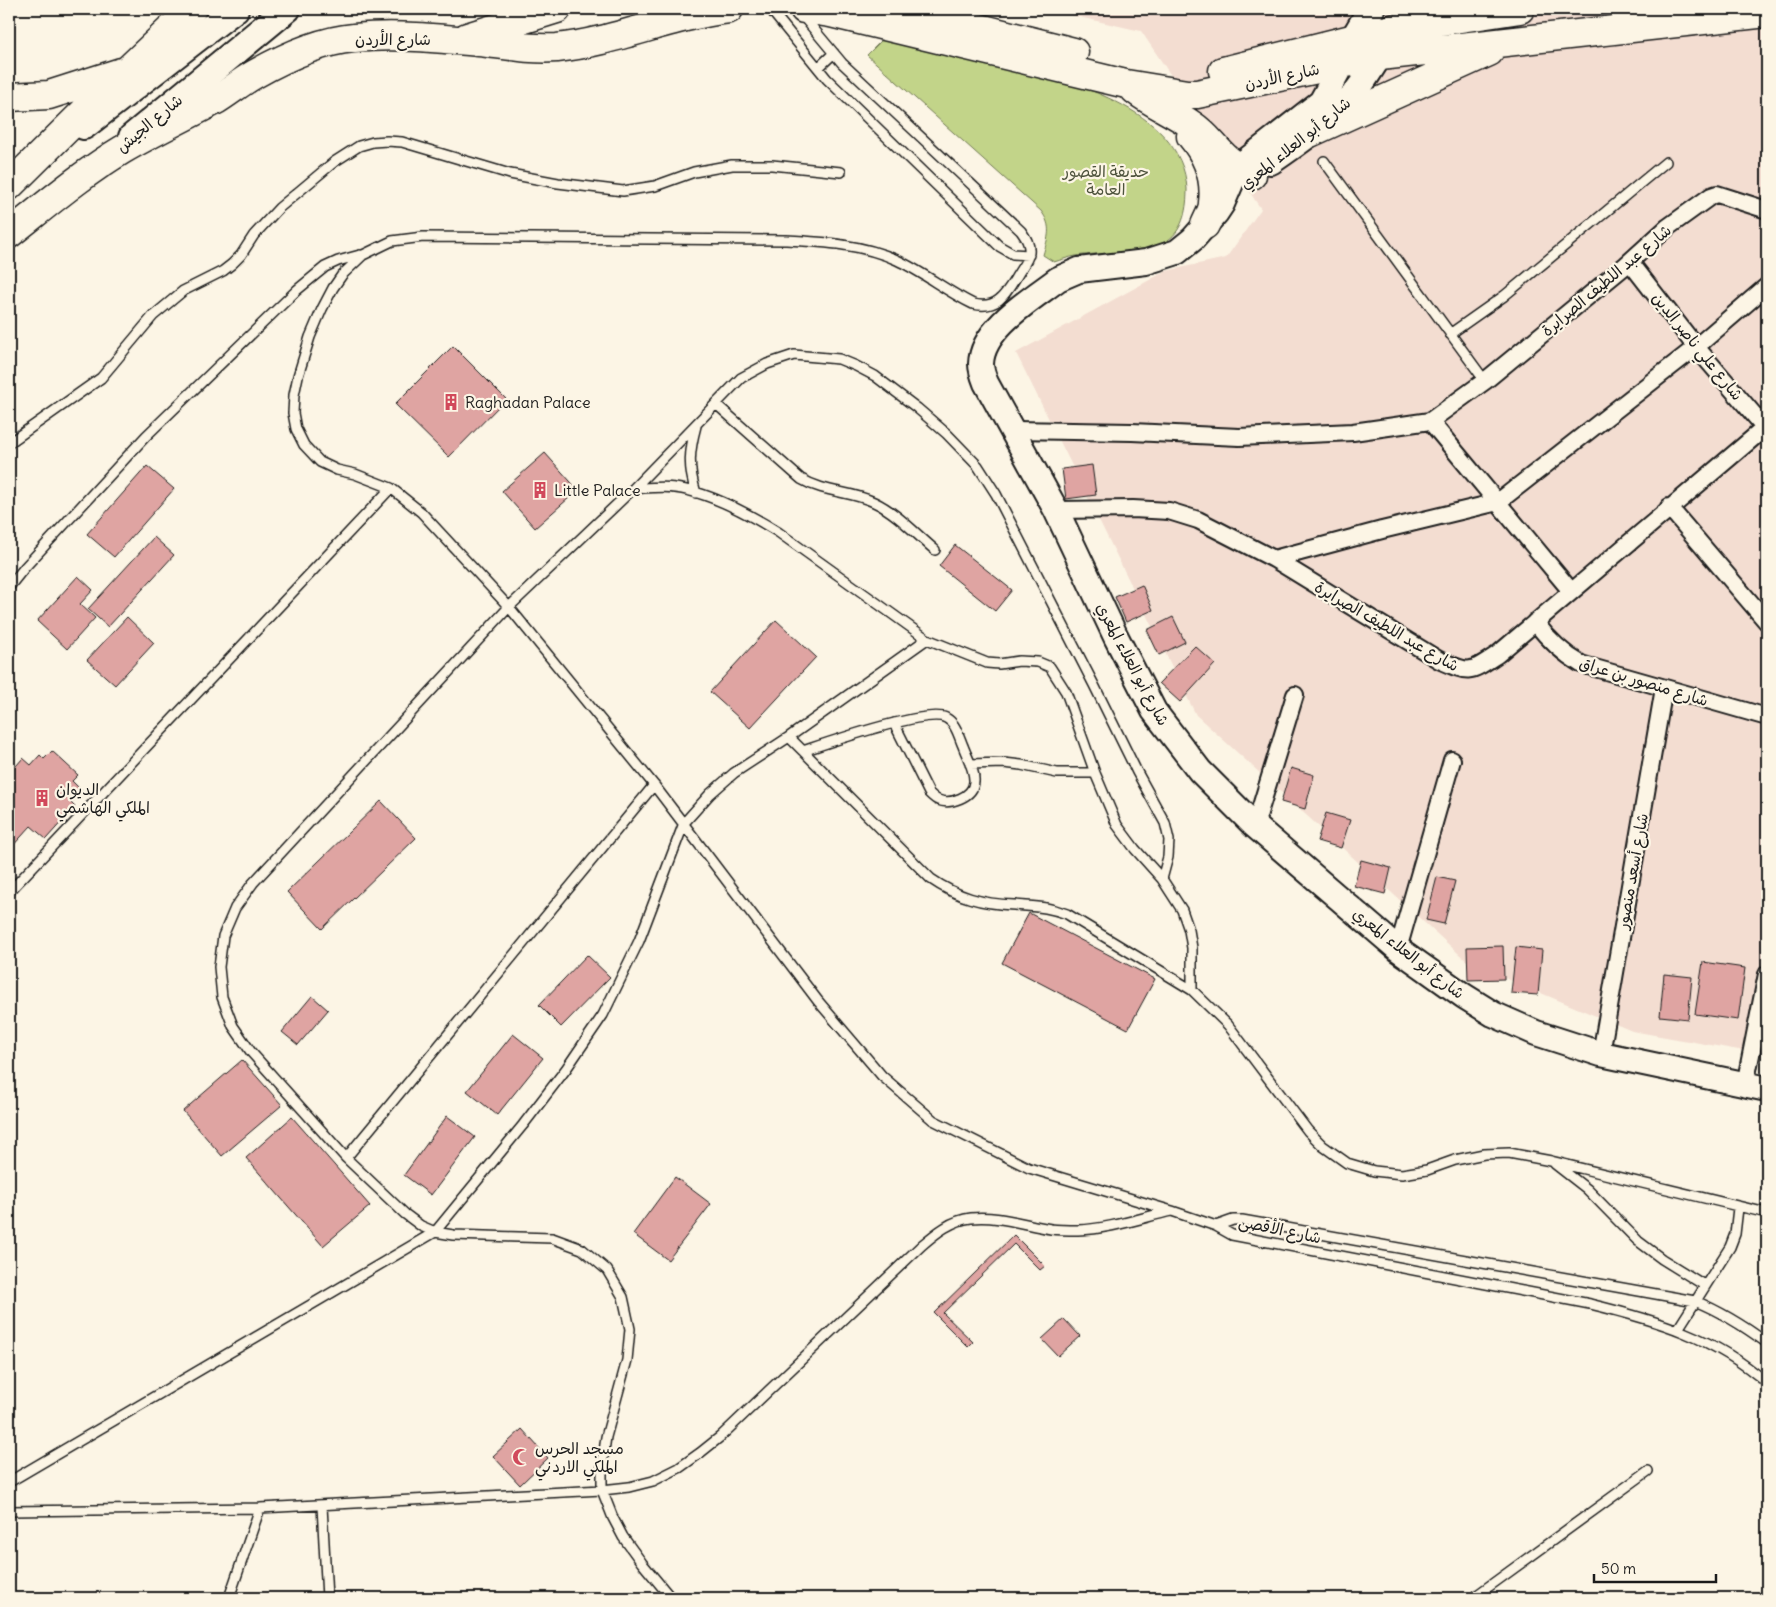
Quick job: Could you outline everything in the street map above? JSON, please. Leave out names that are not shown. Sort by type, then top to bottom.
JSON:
[{"type":"highway","points":[[10,185],[192,9]]},
{"type":"highway","points":[[459,40],[557,9]]},
{"type":"highway","name":"شارع الأردن","points":[[87,174],[122,150],[217,99],[254,74],[298,53],[320,45],[352,38],[391,36],[459,40],[540,49],[559,48],[586,43],[684,17],[729,9]]},
{"type":"highway","name":"شارع الأردن","points":[[804,9],[830,12],[1126,84],[1187,94],[1197,94],[1380,56],[1767,13]]},
{"type":"highway","name":"شارع الأردن","points":[[899,9],[958,16],[1136,69],[1182,78],[1206,75],[1354,38],[1401,18],[1520,9]]},
{"type":"highway","points":[[1310,133],[1513,42]]},
{"type":"highway","points":[[9,97],[49,95],[128,70]]},
{"type":"highway","points":[[1126,84],[1151,102],[1200,131],[1225,157],[1245,171]]},
{"type":"highway","points":[[1175,115],[1199,146],[1212,175],[1214,204],[1205,225]]},
{"type":"highway","name":"شارع الجيش","points":[[9,234],[87,174]]},
{"type":"main road","points":[[10,185],[156,68],[235,9]]},
{"type":"main road","name":"شارع الجيش","points":[[87,174],[287,9]]},
{"type":"main road","name":"شارع أبو العلاء المعري","points":[[1342,64],[1354,38],[1371,9]]},
{"type":"main road","name":"شارع أبو العلاء المعري","points":[[1380,56],[1401,18]]},
{"type":"street","name":"شارع أبو العلاء المعري","points":[[1245,171],[1310,133],[1354,94],[1380,56]]},
{"type":"street","name":"شارع أبو العلاء المعري","points":[[1342,64],[1321,102],[1245,171],[1205,225],[1193,239],[1177,252],[1146,262],[1095,268],[1068,274],[1058,279],[1004,321],[983,352],[981,366],[986,383],[1056,510],[1116,637],[1154,711],[1200,771],[1254,826],[1398,949],[1464,996],[1493,1014],[1536,1032],[1601,1054],[1756,1087]]},
{"type":"street","name":"شارع عبد اللطيف الصرايرة","points":[[1013,430],[1132,432],[1239,437],[1353,432],[1430,421],[1484,381],[1630,262],[1668,227],[1711,196],[1717,194],[1767,210]]},
{"type":"street","name":"شارع علي ناصر الدين","points":[[1630,262],[1696,347],[1766,428]]},
{"type":"street","points":[[1274,559],[1498,502],[1696,347],[1767,286]]},
{"type":"street","points":[[1430,421],[1572,591]]},
{"type":"street","name":"شارع عبد اللطيف الصرايرة","points":[[1056,510],[1133,509],[1169,512],[1198,520],[1274,559],[1439,660],[1464,671],[1474,669],[1498,654],[1669,507],[1766,428]]},
{"type":"street","points":[[1669,507],[1767,622]]},
{"type":"street","name":"شارع منصور بن عراق","points":[[1536,622],[1565,655],[1581,664],[1767,716]]},
{"type":"street","name":"شارع أسعد منصور","points":[[1601,1054],[1664,688]]},
{"type":"street","points":[[1254,826],[1294,695]]},
{"type":"street","points":[[1398,949],[1452,760]]},
{"type":"street","points":[[1756,1087],[1767,974]]},
{"type":"lane","points":[[770,9],[834,86],[999,246],[1013,254],[1029,255]]},
{"type":"lane","points":[[9,587],[25,567],[146,436],[297,290],[325,267],[338,261],[363,255],[392,241],[424,237],[828,242],[882,254],[897,260],[964,300],[982,306],[992,304],[1001,299],[1029,255],[1029,246],[1026,238],[1013,222],[842,63],[796,9]]},
{"type":"lane","points":[[818,68],[834,54]]},
{"type":"lane","points":[[9,443],[101,378],[116,362],[141,329],[172,300],[184,291],[223,271],[232,264],[241,255],[254,235],[279,208],[334,162],[359,146],[373,142],[402,142],[510,174],[558,183],[623,191],[655,186],[694,172],[732,165],[772,165],[841,172]]},
{"type":"lane","points":[[1324,161],[1484,381]]},
{"type":"lane","points":[[1450,334],[1504,296],[1666,162]]},
{"type":"lane","points":[[363,255],[342,276],[322,308],[298,376],[293,412],[296,429],[304,446],[320,462],[337,470],[355,474],[391,488],[422,512],[509,608],[654,785],[818,1000],[882,1076],[934,1120],[1029,1168],[1216,1226]]},
{"type":"lane","points":[[671,1598],[646,1569],[623,1537],[602,1490],[602,1466],[606,1437],[627,1360],[630,1329],[623,1297],[606,1270],[582,1249],[552,1238],[453,1235],[435,1232],[421,1226],[405,1214],[346,1158],[251,1052],[233,1026],[222,997],[219,967],[223,936],[235,908],[253,883],[509,608],[633,490],[741,378],[768,364],[794,355],[839,359],[874,376],[917,408],[947,434],[978,466],[996,494],[1137,772],[1165,823],[1169,840],[1168,857],[1162,879]]},
{"type":"lane","points":[[716,404],[801,478],[814,486],[874,502],[892,513],[935,550]]},
{"type":"lane","points":[[696,493],[690,476],[689,458],[697,423]]},
{"type":"lane","points":[[9,892],[391,488]]},
{"type":"lane","points":[[633,490],[674,488],[696,493],[740,511],[778,532],[928,639],[986,663],[999,664],[1019,660],[1038,662],[1050,667],[1059,678],[1066,692],[1095,773],[1117,825],[1135,849],[1162,879],[1179,904],[1189,930],[1192,990]]},
{"type":"lane","points":[[9,1482],[435,1232],[523,1126],[566,1069],[603,1015],[639,941],[684,823],[710,794],[734,773],[789,737],[928,639]]},
{"type":"lane","points":[[803,750],[894,723],[938,715],[947,718],[954,724],[970,764],[974,776],[974,786],[968,794],[949,802],[938,800],[929,793],[894,723]]},
{"type":"lane","points":[[789,737],[931,879],[944,888],[962,897],[1014,905],[1043,906],[1060,911],[1192,990],[1228,1025],[1308,1131],[1323,1146],[1347,1163],[1374,1170],[1402,1174],[1427,1170],[1455,1160],[1484,1154],[1510,1153],[1551,1161],[1738,1208],[1767,1213]]},
{"type":"lane","points":[[970,764],[1021,764],[1057,773],[1095,773]]},
{"type":"lane","points":[[346,1158],[654,785]]},
{"type":"lane","points":[[1551,1161],[1587,1188],[1638,1241],[1662,1259],[1704,1285]]},
{"type":"lane","points":[[1678,1329],[1704,1285],[1730,1247],[1735,1234],[1738,1208]]},
{"type":"lane","points":[[9,1511],[322,1506],[602,1490],[629,1487],[653,1481],[679,1468],[720,1437],[922,1245],[936,1233],[951,1225],[969,1218],[987,1217],[1052,1229],[1080,1230],[1110,1226],[1172,1211]]},
{"type":"lane","name":"شارع الأقصى","points":[[1216,1226],[1233,1220],[1242,1220],[1695,1301],[1716,1309],[1767,1344]]},
{"type":"lane","name":"شارع الأقصى","points":[[1216,1226],[1240,1237],[1590,1304],[1641,1316],[1678,1329],[1713,1345],[1754,1372],[1767,1383]]},
{"type":"lane","points":[[1473,1598],[1648,1471]]},
{"type":"lane","points":[[322,1506],[327,1598]]},
{"type":"lane","points":[[229,1598],[260,1508]]},
{"type":"shaded area","points":[[1044,9],[1767,9],[1767,1055],[1632,1031],[1469,963],[1196,715],[1016,353],[1166,271],[1226,258],[1261,209],[1141,31]]},
{"type":"green space","name":"حديقة القصور العامة","points":[[900,34],[1056,78],[1116,102],[1143,118],[1165,137],[1180,161],[1187,196],[1184,217],[1178,230],[1160,245],[1149,248],[1076,256],[1054,262],[1043,255],[1048,237],[1048,227],[1041,211],[867,55],[882,40]]},
{"type":"building","name":"Raghadan Palace","points":[[453,346],[506,399],[449,457],[395,404]]},
{"type":"building","name":"Little Palace","points":[[545,453],[578,490],[535,528],[502,491]]},
{"type":"building","points":[[1092,465],[1096,495],[1066,499],[1062,469]]},
{"type":"building","points":[[147,466],[174,489],[114,557],[87,534]]},
{"type":"building","points":[[154,537],[174,555],[108,627],[88,609]]},
{"type":"building","points":[[955,545],[1012,590],[995,611],[939,566]]},
{"type":"building","points":[[78,576],[93,590],[80,604],[95,618],[67,649],[37,621]]},
{"type":"building","points":[[1142,585],[1153,610],[1126,622],[1115,597]]},
{"type":"building","points":[[127,617],[154,643],[115,685],[87,660]]},
{"type":"building","points":[[1173,617],[1185,642],[1159,655],[1147,630]]},
{"type":"building","points":[[776,620],[816,657],[750,728],[710,692]]},
{"type":"building","points":[[1195,646],[1215,664],[1180,702],[1159,683]]},
{"type":"building","name":"الديوان الملكي الهاشمي","points":[[52,751],[78,775],[72,781],[82,791],[71,803],[75,807],[46,839],[31,826],[9,850],[9,794],[13,789],[9,785],[9,774],[23,758],[31,765],[40,755],[44,759]]},
{"type":"building","points":[[1291,768],[1314,775],[1305,809],[1281,802]]},
{"type":"building","points":[[381,801],[416,838],[322,929],[287,892]]},
{"type":"building","points":[[1326,813],[1350,820],[1341,848],[1317,841]]},
{"type":"building","points":[[1361,860],[1391,868],[1385,894],[1354,886]]},
{"type":"building","points":[[1437,877],[1455,881],[1444,924],[1426,920]]},
{"type":"building","points":[[1029,913],[1155,979],[1128,1029],[1002,963]]},
{"type":"building","points":[[1503,946],[1504,979],[1468,980],[1467,947]]},
{"type":"building","points":[[1516,947],[1542,950],[1538,995],[1511,993]]},
{"type":"building","points":[[587,955],[610,977],[561,1027],[539,1005]]},
{"type":"building","points":[[1703,962],[1745,968],[1738,1020],[1695,1014]]},
{"type":"building","points":[[1664,974],[1692,977],[1688,1019],[1660,1016]]},
{"type":"building","points":[[312,996],[328,1010],[298,1045],[282,1032]]},
{"type":"building","points":[[513,1034],[543,1058],[497,1115],[467,1091]]},
{"type":"building","points":[[242,1060],[282,1105],[222,1156],[183,1111]]},
{"type":"building","points":[[447,1116],[475,1137],[431,1195],[404,1175]]},
{"type":"building","points":[[292,1117],[370,1206],[323,1246],[246,1158]]},
{"type":"building","points":[[675,1177],[711,1204],[668,1260],[633,1234]]},
{"type":"building","points":[[1014,1235],[1045,1266],[1040,1270],[1014,1244],[943,1313],[973,1342],[968,1347],[934,1313]]},
{"type":"building","points":[[1064,1319],[1080,1336],[1058,1356],[1042,1339]]},
{"type":"building","name":"مسجد الحرس الملكي الاردني","points":[[522,1429],[548,1458],[520,1485],[493,1456]]},
{"type":"place","name":"Raghadan Palace","points":[[451,402]]},
{"type":"place","name":"Little Palace","points":[[540,490]]},
{"type":"place","name":"الديوان الملكي الهاشمي","points":[[42,798]]},
{"type":"place","name":"مسجد الحرس الملكي الاردني","points":[[521,1457]]}]
